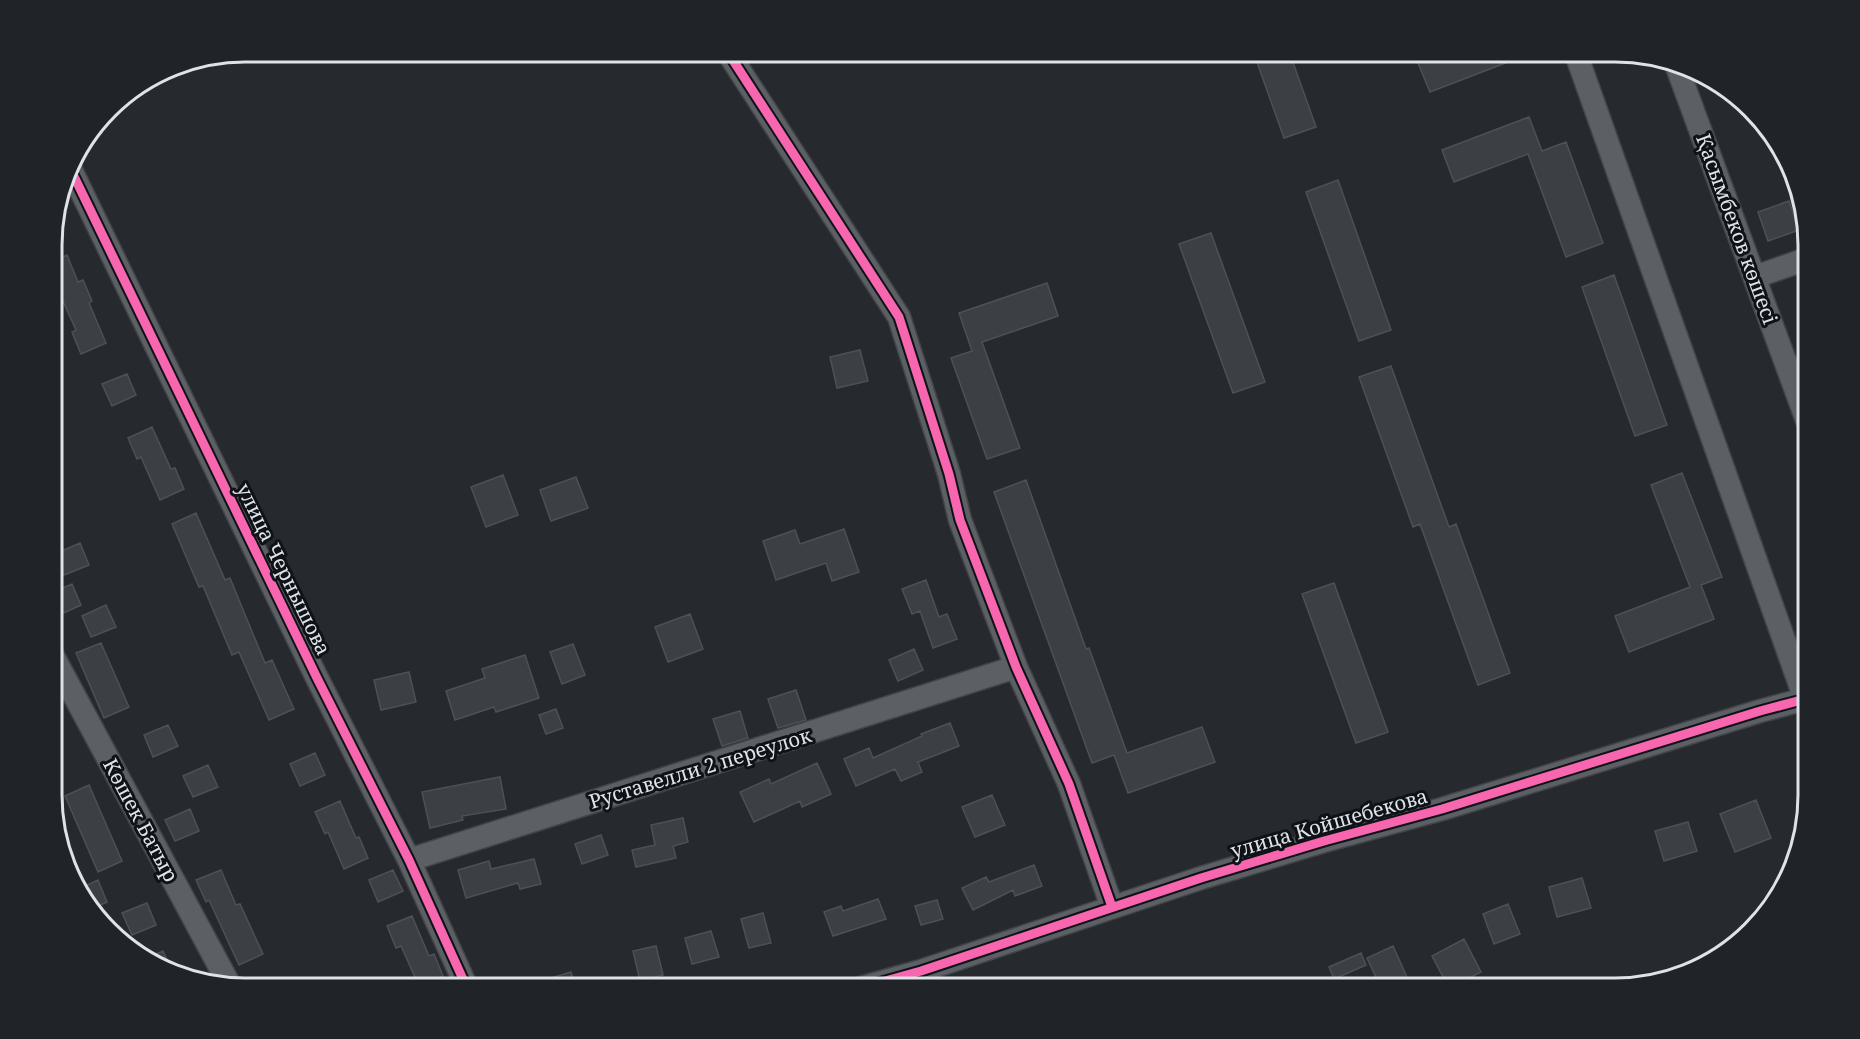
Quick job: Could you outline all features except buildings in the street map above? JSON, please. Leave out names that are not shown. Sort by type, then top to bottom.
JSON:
[{"type":"street","points":[[734,62],[899,317],[950,474],[960,520],[1016,667],[1069,784],[1112,907]]},
{"type":"street","points":[[1579,62],[1798,673]]},
{"type":"street","name":"Қасымбеков көшесі","points":[[1679,73],[1798,396]]},
{"type":"street","name":"улица Чернышова","points":[[74,177],[317,678],[409,860],[462,978]]},
{"type":"street","points":[[1755,277],[1798,262]]},
{"type":"street","name":"Руставелли 2 переулок","points":[[409,860],[1016,667]]},
{"type":"street","name":"Көшек Батыр","points":[[62,673],[225,976]]},
{"type":"street","name":"улица Койшебекова","points":[[898,978],[1201,878],[1442,809],[1798,700]]},
{"type":"cycle path","points":[[734,62],[899,317],[949,474],[960,520],[1016,667],[1069,784],[1112,907]]},
{"type":"cycle path","points":[[74,177],[317,678],[409,860],[462,978]]},
{"type":"cycle path","points":[[898,978],[1201,878],[1442,809],[1798,701]]}]
